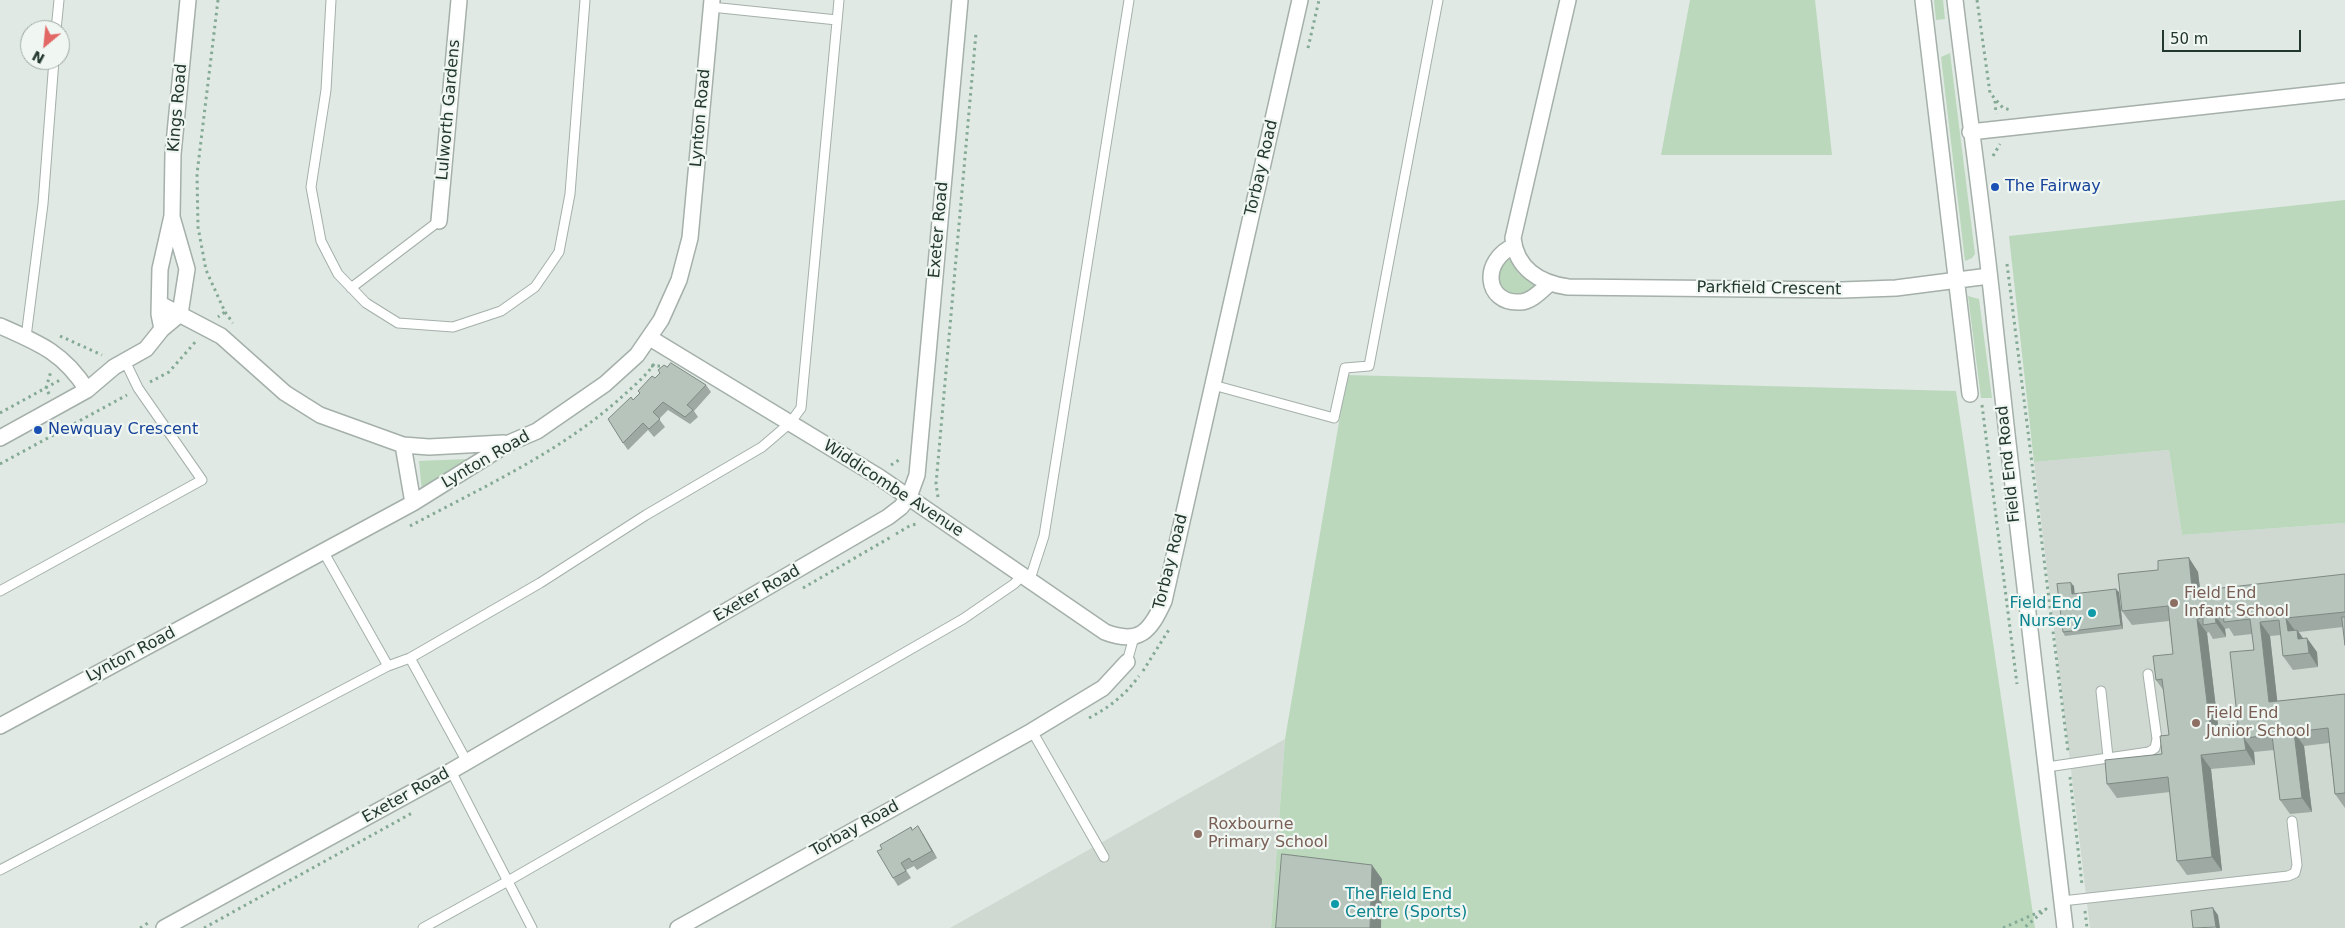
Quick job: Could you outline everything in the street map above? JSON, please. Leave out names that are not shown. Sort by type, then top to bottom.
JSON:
[{"type":"street","name":"Kings Road","points":[[162,328],[159,314],[160,269],[172,216],[174,154],[188,0]]},
{"type":"street","name":"Lulworth Gardens","points":[[439,221],[459,0]]},
{"type":"street","name":"Exeter Road","points":[[164,928],[467,762],[888,517],[909,496],[917,475],[960,0]]},
{"type":"street","name":"Torbay Road","points":[[1134,637],[1145,632],[1156,618],[1164,601],[1300,0]]},
{"type":"street","points":[[1549,284],[1531,299],[1520,302],[1509,301],[1493,288],[1490,276],[1492,266],[1503,250],[1514,246],[1513,238],[1568,0]]},
{"type":"street","points":[[1923,0],[1956,281],[1976,396]]},
{"type":"street","name":"Field End Road","points":[[1955,0],[1989,276],[2015,519],[2047,767],[2065,928]]},
{"type":"street","name":"Lynton Road","points":[[0,726],[413,503],[508,443],[537,431],[605,384],[637,355],[661,320],[679,280],[690,238],[712,4]]},
{"type":"street","points":[[1970,132],[2345,91]]},
{"type":"street","name":"Kings Road","points":[[172,216],[187,269],[180,314]]},
{"type":"street","name":"Parkfield Crescent","points":[[1514,246],[1521,262],[1532,273],[1549,284],[1568,287],[1842,290],[1896,288],[1989,276]]},
{"type":"street","points":[[160,304],[208,327],[222,336],[285,393],[320,415],[403,445],[429,448],[508,443]]},
{"type":"street","points":[[0,438],[87,390],[114,367],[146,349],[162,328],[180,314]]},
{"type":"street","points":[[0,326],[58,354],[76,372],[87,390]]},
{"type":"street","name":"Widdicombe Avenue","points":[[650,338],[909,496],[1105,632],[1120,638],[1134,637]]},
{"type":"street","points":[[403,445],[413,503]]},
{"type":"street","name":"Torbay Road","points":[[678,928],[1032,731],[1103,688],[1127,662]]},
{"type":"lane","points":[[57,20],[59,0]]},
{"type":"lane","points":[[331,0],[326,90],[310,187],[321,241],[338,274],[366,303],[398,323],[453,327],[501,311],[535,287],[559,252],[570,194],[586,0]]},
{"type":"lane","points":[[0,870],[388,666],[410,658],[540,583],[646,515],[762,447],[790,423],[801,408],[839,0]]},
{"type":"lane","points":[[422,928],[508,881],[963,618],[1026,577],[1044,536],[1129,0]]},
{"type":"lane","points":[[1213,385],[1334,418],[1345,368],[1369,366],[1438,0]]},
{"type":"lane","points":[[712,4],[837,20]]},
{"type":"lane","points":[[26,338],[43,204],[53,70]]},
{"type":"lane","points":[[351,288],[439,221]]},
{"type":"lane","points":[[0,591],[202,480],[138,388],[125,361]]},
{"type":"lane","points":[[323,552],[388,666]]},
{"type":"lane","name":"Torbay Road","points":[[1127,662],[1134,637]]},
{"type":"lane","points":[[410,658],[467,762]]},
{"type":"lane","points":[[2047,767],[2149,752],[2154,748],[2157,739],[2148,674]]},
{"type":"lane","points":[[2101,692],[2108,757]]},
{"type":"lane","points":[[1032,731],[1104,857]]},
{"type":"lane","points":[[451,771],[532,928]]},
{"type":"lane","points":[[2062,901],[2288,876],[2296,873],[2297,865],[2292,821]]},
{"type":"path","points":[[1307,51],[1319,0]]},
{"type":"path","points":[[1977,0],[1990,92],[1995,101],[2003,108],[2020,110]]},
{"type":"path","points":[[799,590],[911,524],[926,523],[940,505],[936,484],[976,28]]},
{"type":"path","points":[[2006,256],[2069,764],[2087,928]]},
{"type":"path","points":[[0,413],[104,356]]},
{"type":"path","points":[[52,366],[46,388],[66,428]]},
{"type":"path","points":[[1976,396],[2018,694]]},
{"type":"path","points":[[1081,722],[1106,708],[1127,692],[1172,625]]},
{"type":"path","points":[[204,928],[416,810]]},
{"type":"path","points":[[2045,900],[2047,918]]},
{"type":"path","points":[[2003,928],[2046,909]]},
{"type":"path","points":[[2024,928],[2046,909]]},
{"type":"shaded area","points":[[2169,450],[2182,535],[2345,523],[2345,928],[2090,928],[2034,462]]},
{"type":"shaded area","name":"Roxbourne Primary School","points":[[1285,739],[1271,928],[950,928]]},
{"type":"green space","points":[[1690,0],[1815,0],[1832,155],[1661,155]]},
{"type":"green space","points":[[1934,0],[1943,0],[1945,19],[1936,20]]},
{"type":"green space","points":[[1950,53],[1975,254],[1972,258],[1965,261],[1941,57]]},
{"type":"green space","points":[[2345,200],[2345,523],[2182,535],[2169,450],[2034,462],[2009,236]]},
{"type":"green space","points":[[1507,255],[1519,274],[1536,286],[1518,297],[1503,290],[1496,283],[1500,263]]},
{"type":"green space","points":[[1968,296],[1979,299],[1992,398],[1981,398]]},
{"type":"green space","points":[[1347,375],[1956,391],[2035,928],[1271,928],[1285,739]]},
{"type":"green space","points":[[467,459],[475,463],[422,492],[419,461]]},
{"type":"building","points":[[671,363],[706,385],[687,405],[693,410],[685,417],[663,402],[653,412],[660,419],[649,429],[643,423],[623,443],[608,419],[631,397],[633,400],[640,393],[638,391],[652,376],[655,378],[660,373],[658,370],[664,365],[667,367]]},
{"type":"building","points":[[2189,558],[2193,599],[2206,597],[2206,591],[2222,588],[2345,574],[2345,612],[2286,618],[2288,631],[2297,630],[2298,639],[2307,638],[2309,653],[2283,656],[2279,620],[2260,622],[2269,702],[2345,694],[2345,793],[2335,794],[2328,728],[2294,732],[2302,798],[2280,800],[2272,735],[2244,738],[2246,750],[2201,755],[2212,857],[2177,861],[2168,777],[2107,784],[2105,760],[2162,754],[2160,736],[2169,735],[2162,679],[2156,680],[2153,656],[2173,654],[2168,606],[2122,611],[2118,574],[2158,570],[2158,561]],"holes":[[[2223,614],[2224,622],[2250,619],[2254,650],[2230,652],[2238,724],[2210,727],[2197,619],[2203,618],[2203,625],[2216,623],[2215,615]]]},
{"type":"building","name":"Field End Nursery","points":[[2071,583],[2072,594],[2116,589],[2121,625],[2063,632],[2057,584]]},
{"type":"building","points":[[2342,617],[2345,617],[2345,645]]},
{"type":"building","points":[[918,826],[932,851],[912,862],[909,858],[901,863],[906,871],[893,878],[877,851],[882,849],[880,845],[911,827],[912,830]]},
{"type":"building","name":"The Field End Centre (Sports)","points":[[1282,854],[1372,865],[1370,928],[1276,928]]},
{"type":"building","points":[[2213,908],[2216,927],[2193,928],[2191,911]]},
{"type":"place","name":"The Fairway","points":[[1995,187]]},
{"type":"place","name":"Newquay Crescent","points":[[38,430]]},
{"type":"place","name":"Field End Infant School","points":[[2174,603]]},
{"type":"place","name":"Field End Nursery","points":[[2092,613]]},
{"type":"place","name":"Field End Junior School","points":[[2196,723]]},
{"type":"place","name":"Roxbourne Primary School","points":[[1198,834]]},
{"type":"place","name":"The Field End Centre (Sports)","points":[[1335,904]]}]
